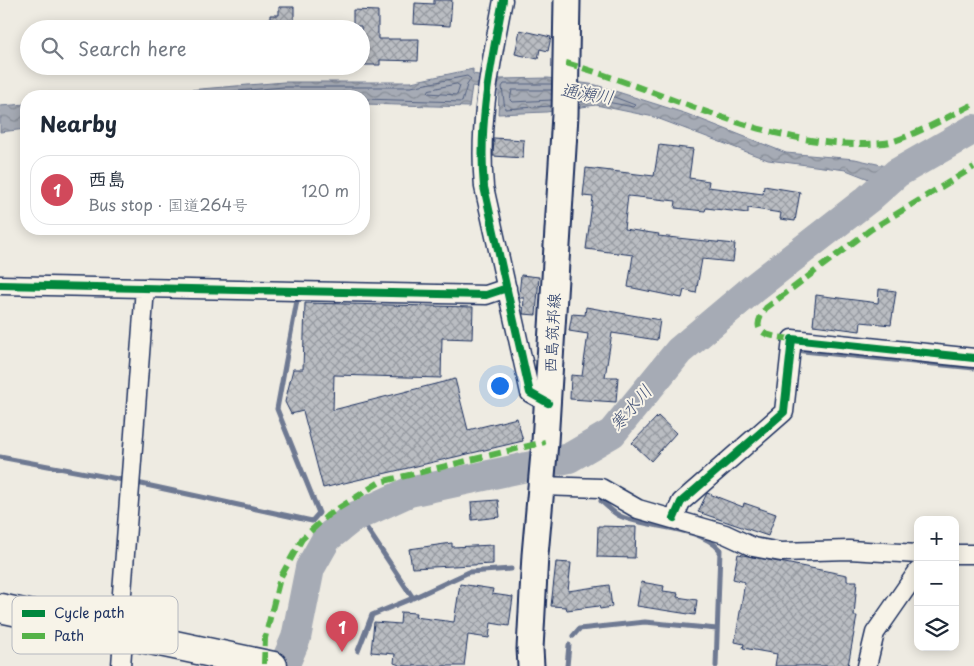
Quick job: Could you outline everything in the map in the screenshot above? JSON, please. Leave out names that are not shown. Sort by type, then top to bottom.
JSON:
[{"type":"highway","points":[[178,646],[269,665]]},
{"type":"main road","name":"西島筑邦線","points":[[531,666],[532,602],[548,402],[565,115],[567,0]]},
{"type":"street","points":[[503,0],[482,117],[481,160],[484,187],[530,393],[548,402]]},
{"type":"street","points":[[0,285],[486,295],[507,288]]},
{"type":"street","points":[[122,596],[145,288]]},
{"type":"street","points":[[674,518],[681,502],[784,412],[792,339],[974,358]]},
{"type":"street","points":[[541,486],[601,488],[638,509],[725,534],[754,548],[781,552],[849,550],[914,554]]},
{"type":"street","points":[[959,554],[974,554]]},
{"type":"street","points":[[867,666],[875,633],[914,577]]},
{"type":"water","name":"通瀬川","points":[[473,69],[473,74],[501,79],[548,78],[596,85],[687,114],[786,153],[855,159],[886,166],[869,179],[846,170],[768,160],[654,117],[596,105],[546,112],[498,114],[499,91],[472,86],[469,107],[370,104],[370,90],[189,90],[284,82],[411,82]]},
{"type":"water","points":[[20,104],[20,130],[0,132],[0,106]]},
{"type":"building","points":[[434,0],[452,0],[450,26],[414,24],[415,3],[434,4]]},
{"type":"building","points":[[279,7],[294,7],[294,20],[270,20],[270,15],[279,15]]},
{"type":"building","points":[[353,10],[378,11],[378,39],[419,39],[418,61],[380,60],[380,65],[370,65],[370,20],[353,20]]},
{"type":"building","points":[[520,30],[551,37],[548,51],[540,49],[538,59],[515,54]]},
{"type":"building","points":[[494,138],[524,140],[523,158],[493,156]]},
{"type":"building","points":[[659,145],[693,149],[689,178],[709,181],[708,187],[763,194],[764,186],[800,192],[795,221],[780,219],[781,213],[748,208],[748,213],[706,208],[705,211],[675,208],[676,201],[628,196],[624,229],[659,234],[658,236],[735,244],[733,262],[702,259],[696,293],[684,290],[682,298],[628,287],[633,255],[586,249],[593,197],[583,196],[586,168],[654,176]]},
{"type":"building","points":[[521,275],[539,277],[536,315],[523,314],[524,298],[520,298],[519,295]]},
{"type":"building","points":[[879,289],[896,291],[891,325],[861,322],[860,331],[813,325],[816,295],[878,303]]},
{"type":"building","points":[[305,303],[473,307],[472,339],[442,338],[441,378],[334,375],[333,410],[455,379],[468,430],[517,418],[523,441],[323,488],[303,411],[291,414],[285,402],[293,369],[303,369]]},
{"type":"building","points":[[586,307],[660,320],[657,340],[612,333],[605,377],[618,377],[616,402],[570,399],[571,375],[582,376],[588,334],[569,331],[572,314],[585,315]]},
{"type":"building","points":[[658,416],[676,433],[651,461],[632,443]]},
{"type":"building","points":[[707,493],[743,507],[744,503],[776,514],[768,536],[698,512]]},
{"type":"building","points":[[498,500],[500,517],[472,520],[471,502]]},
{"type":"building","points":[[598,526],[636,527],[635,558],[597,557]]},
{"type":"building","points":[[452,543],[452,547],[493,545],[493,564],[412,568],[409,549]]},
{"type":"building","points":[[738,554],[847,575],[847,581],[857,581],[854,616],[857,616],[848,666],[775,666],[777,654],[743,648],[744,644],[735,642],[745,582],[733,579]]},
{"type":"building","points":[[556,562],[571,563],[568,591],[609,585],[612,607],[600,609],[599,606],[567,610],[566,607],[551,606]]},
{"type":"building","points":[[641,582],[664,586],[663,591],[678,593],[677,597],[697,600],[695,615],[637,606]]},
{"type":"building","points":[[460,584],[493,589],[492,594],[513,597],[509,626],[491,623],[489,638],[468,635],[464,666],[402,666],[394,663],[395,654],[371,652],[374,622],[400,624],[401,612],[416,613],[415,617],[454,622]]},
{"type":"waterway","name":"寒水川","points":[[284,666],[296,638],[310,568],[327,538],[352,518],[409,492],[569,458],[612,433],[679,351],[755,287],[868,199],[897,173],[974,129]]},
{"type":"waterway","points":[[137,483],[312,521],[319,513],[277,409],[298,295]]},
{"type":"waterway","points":[[803,351],[974,368]]},
{"type":"waterway","points":[[0,457],[123,480]]},
{"type":"waterway","points":[[601,501],[620,516],[699,536],[711,542],[720,550],[716,666]]},
{"type":"waterway","points":[[352,518],[362,521],[413,598],[372,615],[358,651]]},
{"type":"waterway","points":[[413,598],[469,572],[511,569]]},
{"type":"waterway","points":[[573,636],[579,629],[645,622],[717,629]]},
{"type":"waterway","points":[[567,666],[569,645]]},
{"type":"marked path","points":[[566,63],[605,75],[723,118],[763,130],[803,139],[844,144],[893,141],[974,104]]},
{"type":"marked path","points":[[792,339],[769,335],[760,329],[760,317],[766,308],[870,230],[974,167]]},
{"type":"marked path","points":[[264,664],[265,638],[280,578],[302,539],[328,515],[380,482],[545,442]]},
{"type":"cycle path","points":[[503,0],[490,70],[484,116],[484,187],[530,393],[548,403]]},
{"type":"cycle path","points":[[0,285],[486,295],[507,288]]},
{"type":"cycle path","points":[[674,518],[681,502],[784,412],[792,339],[974,358]]},
{"type":"place","name":"西島","points":[[342,652]]}]
